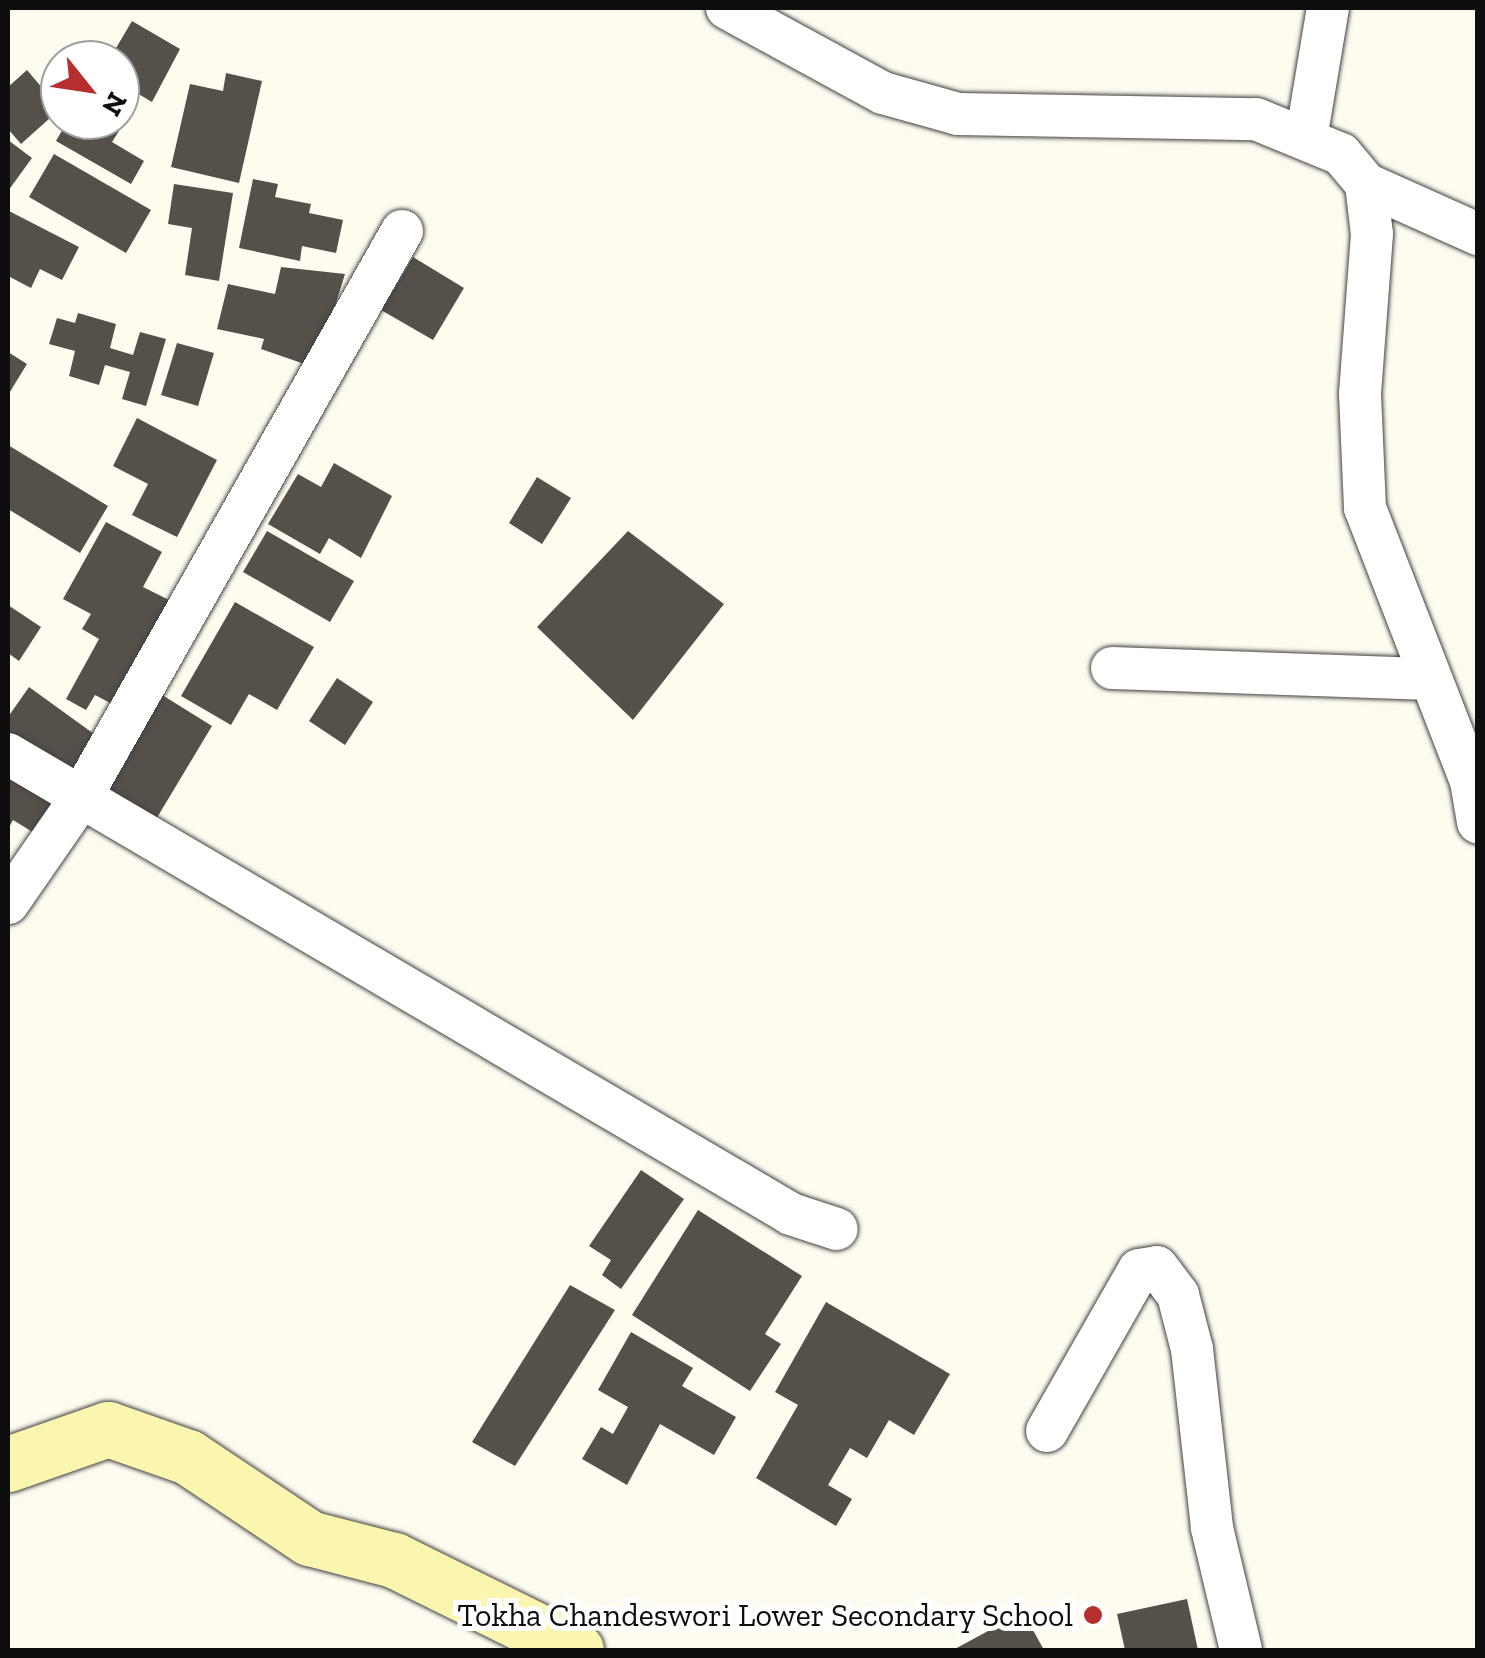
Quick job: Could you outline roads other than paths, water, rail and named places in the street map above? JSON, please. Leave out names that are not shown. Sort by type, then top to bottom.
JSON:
[{"type":"main road","points":[[8,1464],[108,1429],[188,1456],[309,1538],[394,1560],[576,1650]]},
{"type":"street","points":[[728,8],[882,92],[958,114],[1256,120],[1308,133],[1366,184],[1478,234]]},
{"type":"street","points":[[1308,133],[1328,8]]},
{"type":"street","points":[[1366,184],[1365,508],[1424,679],[1471,780],[1478,822]]},
{"type":"street","points":[[8,903],[80,799],[402,231]]},
{"type":"street","points":[[1112,668],[1424,679]]},
{"type":"street","points":[[8,754],[791,1214],[837,1228]]},
{"type":"street","points":[[1047,1431],[1139,1270],[1157,1267],[1178,1294],[1192,1349],[1212,1528],[1241,1650]]},
{"type":"place","name":"Tokha Chandeswori Lower Secondary School","points":[[1093,1615]]}]
